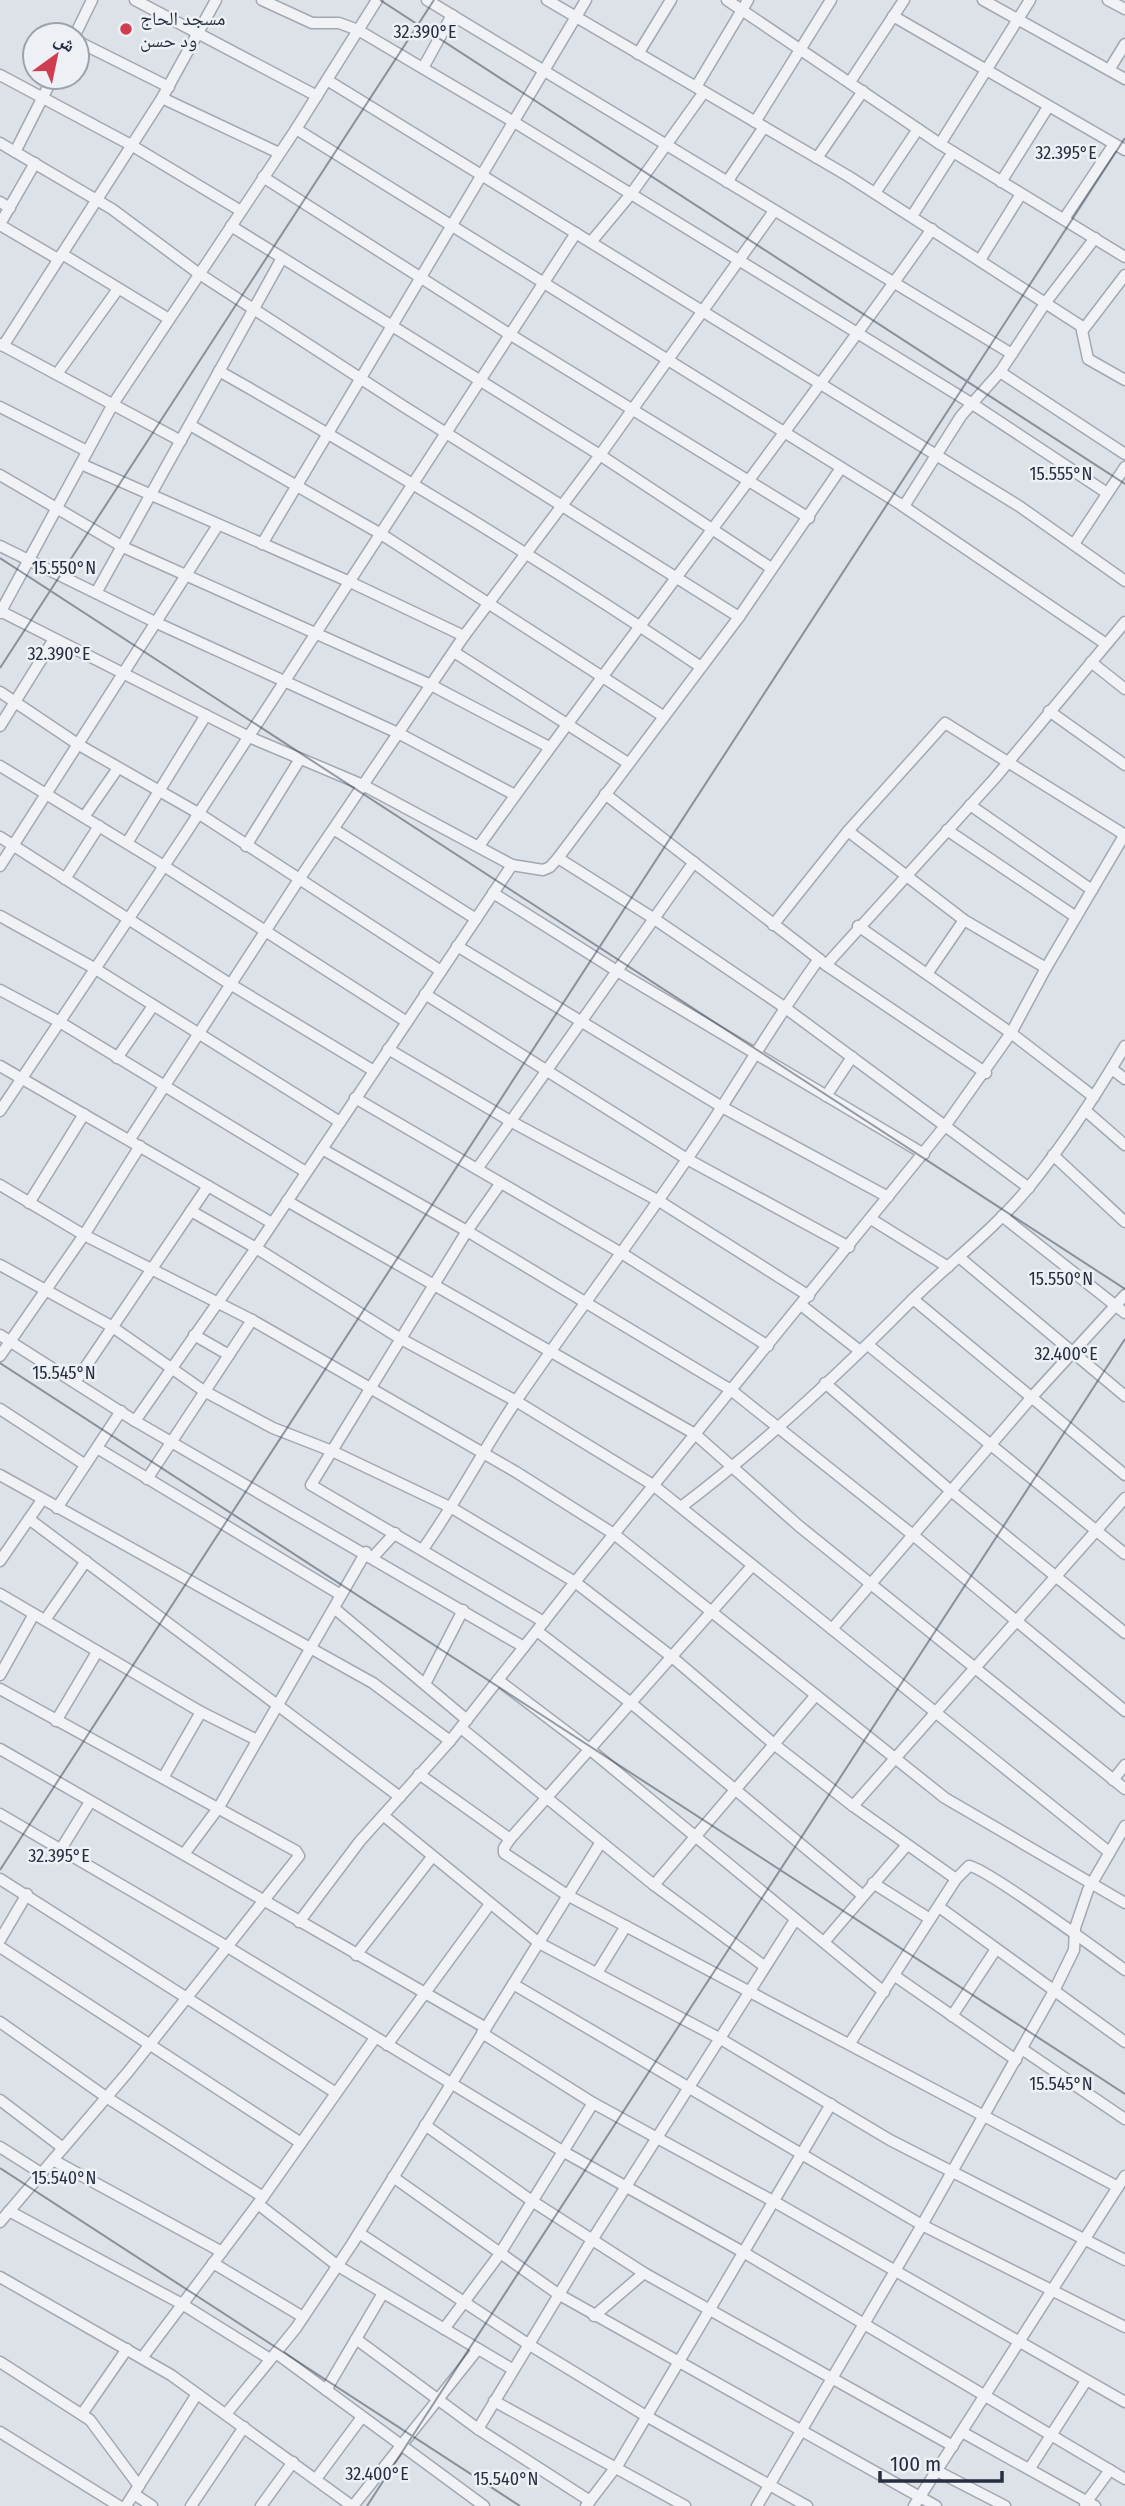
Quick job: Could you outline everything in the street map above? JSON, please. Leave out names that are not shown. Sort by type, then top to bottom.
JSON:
[{"type":"street","points":[[82,21],[92,0]]},
{"type":"street","points":[[135,0],[317,96]]},
{"type":"street","points":[[181,441],[2,345],[169,87],[216,0]]},
{"type":"street","points":[[262,0],[312,23],[339,23],[358,30],[514,122],[739,263],[971,403],[1107,494]]},
{"type":"street","points":[[377,0],[296,129],[113,404],[30,562],[0,612],[249,737],[363,785],[512,865],[543,870],[558,858],[740,617],[841,468]]},
{"type":"street","points":[[427,0],[1013,354]]},
{"type":"street","points":[[547,0],[875,193],[1046,302],[1083,330],[1084,351],[1088,359],[1125,380]]},
{"type":"street","points":[[262,544],[586,0]]},
{"type":"street","points":[[638,54],[671,0]]},
{"type":"street","points":[[727,0],[940,145],[1125,257]]},
{"type":"street","points":[[591,242],[668,146],[748,0]]},
{"type":"street","points":[[727,182],[800,49],[831,0]]},
{"type":"street","points":[[850,82],[904,0]]},
{"type":"street","points":[[983,0],[1125,79]]},
{"type":"street","points":[[940,145],[1030,0]]},
{"type":"street","points":[[1108,0],[1125,9]]},
{"type":"street","points":[[423,68],[452,15]]},
{"type":"street","points":[[893,16],[1125,150]]},
{"type":"street","points":[[1108,70],[1125,44]]},
{"type":"street","points":[[91,48],[169,87]]},
{"type":"street","points":[[0,75],[131,145],[241,211]]},
{"type":"street","points":[[327,80],[938,455],[1019,506],[1125,582]]},
{"type":"street","points":[[15,152],[46,91]]},
{"type":"street","points":[[817,158],[863,91]]},
{"type":"street","points":[[162,98],[279,153]]},
{"type":"street","points":[[1001,181],[1048,107]]},
{"type":"street","points":[[296,129],[904,506],[1106,644]]},
{"type":"street","points":[[875,193],[918,129]]},
{"type":"street","points":[[0,143],[96,198],[198,273],[253,309],[445,433],[740,617]]},
{"type":"street","points":[[1064,219],[1114,144]]},
{"type":"street","points":[[912,216],[953,152]]},
{"type":"street","points":[[35,163],[5,205],[0,224],[169,319]]},
{"type":"street","points":[[263,177],[511,335],[634,408],[809,518]]},
{"type":"street","points":[[980,260],[1021,194]]},
{"type":"street","points":[[130,1139],[298,881],[464,636],[600,455],[774,211]]},
{"type":"street","points":[[231,226],[600,455],[771,568]]},
{"type":"street","points":[[479,846],[602,674],[858,334],[932,229]]},
{"type":"street","points":[[0,1111],[249,737],[576,233]]},
{"type":"street","points":[[904,506],[971,403],[1000,372],[1046,302],[1095,239]]},
{"type":"street","points":[[96,593],[282,258]]},
{"type":"street","points":[[1083,330],[1125,275]]},
{"type":"street","points":[[57,374],[118,289]]},
{"type":"street","points":[[219,371],[329,433],[701,667]]},
{"type":"street","points":[[1000,372],[1125,454]]},
{"type":"street","points":[[0,407],[87,451]]},
{"type":"street","points":[[190,425],[381,534],[489,601],[663,716]]},
{"type":"street","points":[[81,464],[350,582],[464,636]]},
{"type":"street","points":[[1074,544],[1125,467]]},
{"type":"street","points":[[0,475],[123,547],[431,685],[549,747]]},
{"type":"street","points":[[0,866],[188,577],[218,525]]},
{"type":"street","points":[[0,546],[158,623],[400,734],[515,795]]},
{"type":"street","points":[[423,1549],[452,1508],[516,1401],[623,1254],[722,1107],[783,1007],[970,805],[1125,622]]},
{"type":"street","points":[[0,726],[54,639]]},
{"type":"street","points":[[454,652],[628,763]]},
{"type":"street","points":[[1091,663],[1125,689]]},
{"type":"street","points":[[0,692],[79,745],[198,813],[298,881],[440,971]]},
{"type":"street","points":[[1049,711],[1125,765]]},
{"type":"street","points":[[127,843],[206,715]]},
{"type":"street","points":[[299,1922],[360,1841],[464,1724],[653,1485],[872,1219],[986,1073],[1012,1033],[1046,968],[1125,835],[945,723],[848,831],[773,925]]},
{"type":"street","points":[[247,846],[300,759]]},
{"type":"street","points":[[0,766],[127,843],[407,1022]]},
{"type":"street","points":[[84,817],[118,768]]},
{"type":"street","points":[[605,794],[822,962],[986,1073]]},
{"type":"street","points":[[970,805],[1092,890]]},
{"type":"street","points":[[65,879],[99,826]]},
{"type":"street","points":[[335,830],[476,919]]},
{"type":"street","points":[[947,830],[1076,916]]},
{"type":"street","points":[[848,831],[964,920],[1046,968]]},
{"type":"street","points":[[0,837],[230,984],[374,1071]]},
{"type":"street","points":[[558,858],[653,918],[783,1007],[1029,1188]]},
{"type":"street","points":[[477,1169],[694,862]]},
{"type":"street","points":[[135,1420],[256,1248],[512,865]]},
{"type":"street","points":[[493,893],[617,971],[924,1154]]},
{"type":"street","points":[[0,916],[93,968],[340,1122]]},
{"type":"street","points":[[927,974],[964,920]]},
{"type":"street","points":[[858,926],[1012,1033],[1094,1097]]},
{"type":"street","points":[[457,946],[722,1107],[888,1198]]},
{"type":"street","points":[[0,990],[58,1021],[306,1172]]},
{"type":"street","points":[[425,995],[687,1159],[849,1247]]},
{"type":"street","points":[[117,1058],[153,1006]]},
{"type":"street","points":[[681,1507],[733,1468],[864,1348],[1029,1188],[1086,1111],[1125,1046]]},
{"type":"street","points":[[388,1049],[512,1122],[659,1201],[809,1296]]},
{"type":"street","points":[[826,1096],[852,1057]]},
{"type":"street","points":[[0,1066],[272,1223]]},
{"type":"street","points":[[1112,1069],[1125,1079]]},
{"type":"street","points":[[355,1098],[623,1254],[768,1346]]},
{"type":"street","points":[[1086,1111],[1125,1145]]},
{"type":"street","points":[[29,1203],[84,1114]]},
{"type":"street","points":[[0,1356],[84,1235],[140,1146]]},
{"type":"street","points":[[322,1150],[467,1231],[731,1390],[914,1535],[1125,1712]]},
{"type":"street","points":[[1052,1156],[1125,1222]]},
{"type":"street","points":[[500,1184],[467,1231],[311,1485],[423,1549],[540,1626],[862,1895]]},
{"type":"street","points":[[0,1185],[84,1235],[252,1320],[483,1454],[614,1534],[959,1808],[1125,1903]]},
{"type":"street","points":[[76,1381],[208,1186]]},
{"type":"street","points":[[287,1201],[695,1434],[871,1584],[1125,1790]]},
{"type":"street","points":[[191,1211],[256,1248],[401,1339],[516,1401],[653,1485],[934,1714],[1109,1852]]},
{"type":"street","points":[[1002,1216],[1125,1313]]},
{"type":"street","points":[[872,1219],[948,1267]]},
{"type":"street","points":[[958,1257],[1125,1396]]},
{"type":"street","points":[[0,1265],[111,1326],[204,1391],[273,1427],[332,1451],[452,1508],[575,1582],[672,1657],[775,1745],[853,1806],[956,1879]]},
{"type":"street","points":[[832,1629],[1031,1398],[1125,1295]]},
{"type":"street","points":[[913,1299],[1125,1475]]},
{"type":"street","points":[[801,1305],[864,1348],[1125,1554]]},
{"type":"street","points":[[147,1479],[252,1320]]},
{"type":"street","points":[[0,1335],[135,1420],[369,1554],[524,1647]]},
{"type":"street","points":[[194,1335],[229,1354]]},
{"type":"street","points":[[825,1383],[951,1491],[1125,1633]]},
{"type":"street","points":[[0,1409],[84,1464]]},
{"type":"street","points":[[57,1508],[121,1411]]},
{"type":"street","points":[[97,1448],[341,1595]]},
{"type":"street","points":[[0,1475],[379,1687],[450,1741]]},
{"type":"street","points":[[853,1806],[1125,1498]]},
{"type":"street","points":[[2,1554],[43,1500]]},
{"type":"street","points":[[29,1519],[400,1797]]},
{"type":"street","points":[[184,1854],[219,1807],[255,1739],[341,1595],[369,1554],[395,1533]]},
{"type":"street","points":[[45,1620],[86,1561]]},
{"type":"street","points":[[752,1566],[588,1748],[510,1839],[504,1853],[567,1895],[1118,2187]]},
{"type":"street","points":[[0,1594],[201,1712],[255,1739]]},
{"type":"street","points":[[334,1608],[425,1684],[464,1724],[546,1798],[654,1885],[764,1965]]},
{"type":"street","points":[[425,1684],[463,1610]]},
{"type":"street","points":[[0,1675],[34,1614]]},
{"type":"street","points":[[56,1721],[97,1652]]},
{"type":"street","points":[[498,1680],[588,1748],[884,1992]]},
{"type":"street","points":[[0,1689],[219,1807],[296,1851],[299,1856],[149,2045],[3,2218],[182,2304],[273,2356],[326,2390],[477,2504]]},
{"type":"street","points":[[654,1885],[816,1695]]},
{"type":"street","points":[[163,1778],[201,1712]]},
{"type":"street","points":[[0,1749],[484,2030],[593,2103],[773,2201],[1019,2344],[1125,2402]]},
{"type":"street","points":[[1113,1780],[1125,1765]]},
{"type":"street","points":[[419,1774],[510,1839]]},
{"type":"street","points":[[61,1849],[90,1802]]},
{"type":"street","points":[[0,1814],[226,1946],[564,2152],[743,2252],[1125,2479]]},
{"type":"street","points":[[384,1816],[538,1943],[719,2038],[890,2140],[1085,2240],[1123,2255]]},
{"type":"street","points":[[757,2506],[922,2225],[1054,1991],[1074,1950],[1074,1934],[1091,1883],[1124,1830]]},
{"type":"street","points":[[226,2414],[303,2317],[338,2266],[601,1842]]},
{"type":"street","points":[[824,1942],[907,1845]]},
{"type":"street","points":[[356,1955],[432,1857]]},
{"type":"street","points":[[850,2043],[956,1879],[969,1866],[977,1867],[1125,1970]]},
{"type":"street","points":[[0,1879],[336,2093]]},
{"type":"street","points":[[873,1883],[930,1919]]},
{"type":"street","points":[[0,1940],[27,1894]]},
{"type":"street","points":[[387,2045],[490,1904]]},
{"type":"street","points":[[939,1907],[1125,2042]]},
{"type":"street","points":[[478,2429],[558,2294],[794,1920]]},
{"type":"street","points":[[597,1973],[626,1926]]},
{"type":"street","points":[[0,1947],[301,2143]]},
{"type":"street","points":[[953,2016],[996,1949]]},
{"type":"street","points":[[895,1976],[1016,2060]]},
{"type":"street","points":[[513,1984],[922,2225],[1125,2327]]},
{"type":"street","points":[[0,2022],[261,2201],[338,2266],[512,2369]]},
{"type":"street","points":[[142,2358],[261,2201],[375,2038]]},
{"type":"street","points":[[1022,2049],[1125,2119]]},
{"type":"street","points":[[0,2099],[63,2148]]},
{"type":"street","points":[[444,2329],[499,2255],[593,2103]]},
{"type":"street","points":[[356,2339],[478,2429],[588,2503],[615,2468],[831,2104]]},
{"type":"street","points":[[425,2125],[532,2201],[644,2273],[953,2446]]},
{"type":"street","points":[[0,2147],[41,2173]]},
{"type":"street","points":[[53,2160],[222,2252]]},
{"type":"street","points":[[917,2502],[1125,2176]]},
{"type":"street","points":[[393,2177],[499,2255],[594,2316],[802,2431],[917,2502],[936,2506]]},
{"type":"street","points":[[359,2233],[528,2344],[646,2416],[807,2506]]},
{"type":"street","points":[[213,2263],[303,2317]]},
{"type":"street","points":[[594,2316],[644,2273]]},
{"type":"street","points":[[0,2277],[142,2358],[226,2414],[352,2506],[439,2401],[478,2349]]},
{"type":"street","points":[[326,2390],[383,2293]]},
{"type":"street","points":[[82,2414],[127,2349]]},
{"type":"street","points":[[0,2362],[82,2414],[96,2427],[136,2490],[152,2506]]},
{"type":"street","points":[[1030,2468],[1086,2381]]},
{"type":"street","points":[[126,2506],[197,2394]]},
{"type":"street","points":[[495,2401],[685,2506]]},
{"type":"street","points":[[316,2479],[362,2417]]},
{"type":"street","points":[[191,2506],[244,2427]]},
{"type":"street","points":[[0,2431],[119,2506]]},
{"type":"street","points":[[962,2431],[1089,2504],[1110,2470]]},
{"type":"street","points":[[261,2506],[293,2462]]},
{"type":"street","points":[[937,2471],[1005,2506]]},
{"type":"place","name":"مسجد الحاج ود حسن","points":[[126,29]]}]
